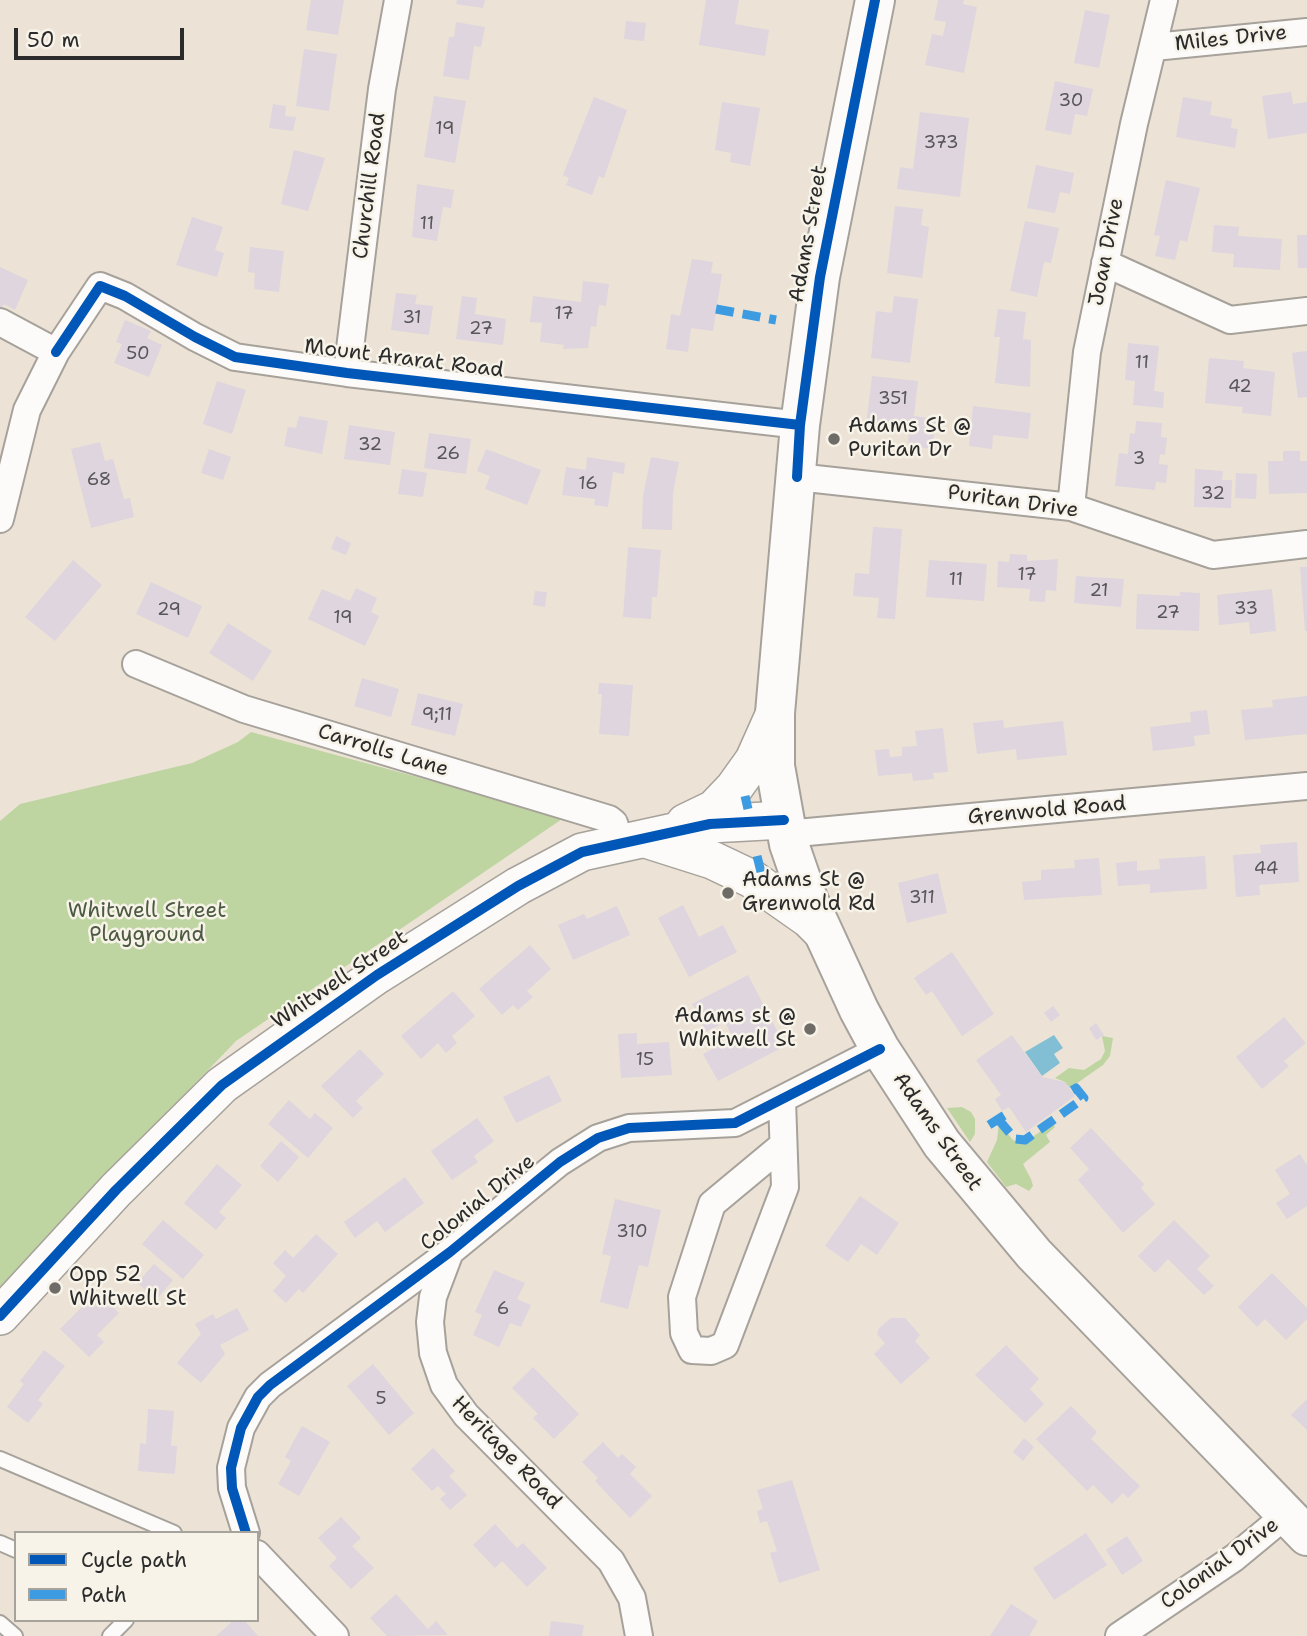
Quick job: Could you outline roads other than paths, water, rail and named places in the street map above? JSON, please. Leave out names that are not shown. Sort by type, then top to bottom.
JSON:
[{"type":"main road","name":"Adams Street","points":[[875,0],[820,277],[800,425],[775,713],[775,766],[786,833],[824,934],[880,1049],[942,1144],[997,1213],[1296,1526]]},
{"type":"street","name":"Churchill Road","points":[[347,373],[382,89],[398,0]]},
{"type":"street","name":"Joan Drive","points":[[1071,507],[1087,352],[1133,124],[1164,0]]},
{"type":"street","name":"Miles Drive","points":[[1154,47],[1307,32]]},
{"type":"street","points":[[1105,263],[1230,320],[1307,311]]},
{"type":"street","name":"Mount Ararat Road","points":[[56,352],[100,286],[125,296],[235,357],[347,373],[800,425]]},
{"type":"street","points":[[0,322],[56,352],[27,410],[0,519]]},
{"type":"street","name":"Puritan Drive","points":[[797,477],[1071,507],[1213,555],[1307,544]]},
{"type":"street","name":"Carrolls Lane","points":[[136,664],[244,709],[608,819],[632,840]]},
{"type":"street","points":[[632,840],[705,814],[721,802],[754,760],[775,713]]},
{"type":"street","name":"Grenwold Road","points":[[786,833],[1307,786]]},
{"type":"street","name":"Whitwell Street","points":[[0,1316],[116,1190],[222,1085],[377,975],[518,886],[572,856],[632,840],[714,848],[786,833]]},
{"type":"street","points":[[632,840],[712,860],[752,879],[809,919],[824,934]]},
{"type":"street","name":"Colonial Drive","points":[[245,1531],[234,1497],[231,1468],[241,1428],[258,1397],[270,1385],[450,1252],[560,1162],[598,1138],[616,1131],[645,1126],[735,1123],[880,1049]]},
{"type":"street","points":[[782,1100],[785,1187],[726,1345],[711,1352],[692,1350],[684,1333],[682,1297],[712,1204],[783,1146]]},
{"type":"street","name":"Heritage Road","points":[[450,1252],[433,1297],[430,1322],[433,1353],[444,1385],[466,1415],[611,1561],[632,1598],[639,1636]]},
{"type":"street","name":"Colonial Drive","points":[[1119,1636],[1234,1558],[1296,1526]]},
{"type":"street","points":[[259,1556],[335,1636]]},
{"type":"lane","points":[[0,1459],[169,1531]]},
{"type":"lane","points":[[110,1636],[124,1622]]},
{"type":"lane","points":[[0,1623],[15,1636]]},
{"type":"water","points":[[1054,1035],[1063,1048],[1054,1054],[1060,1063],[1042,1076],[1025,1052]]},
{"type":"place","name":"Adams St @ Puritan Dr","points":[[834,439]]},
{"type":"place","name":"Adams St @ Grenwold Rd","points":[[728,893]]},
{"type":"place","name":"Adams st @ Whitwell St","points":[[810,1029]]},
{"type":"place","name":"Opp 52 Whitwell St","points":[[55,1288]]},
{"type":"park label","name":"Whitwell Street Playground","points":[[147,924]]}]
